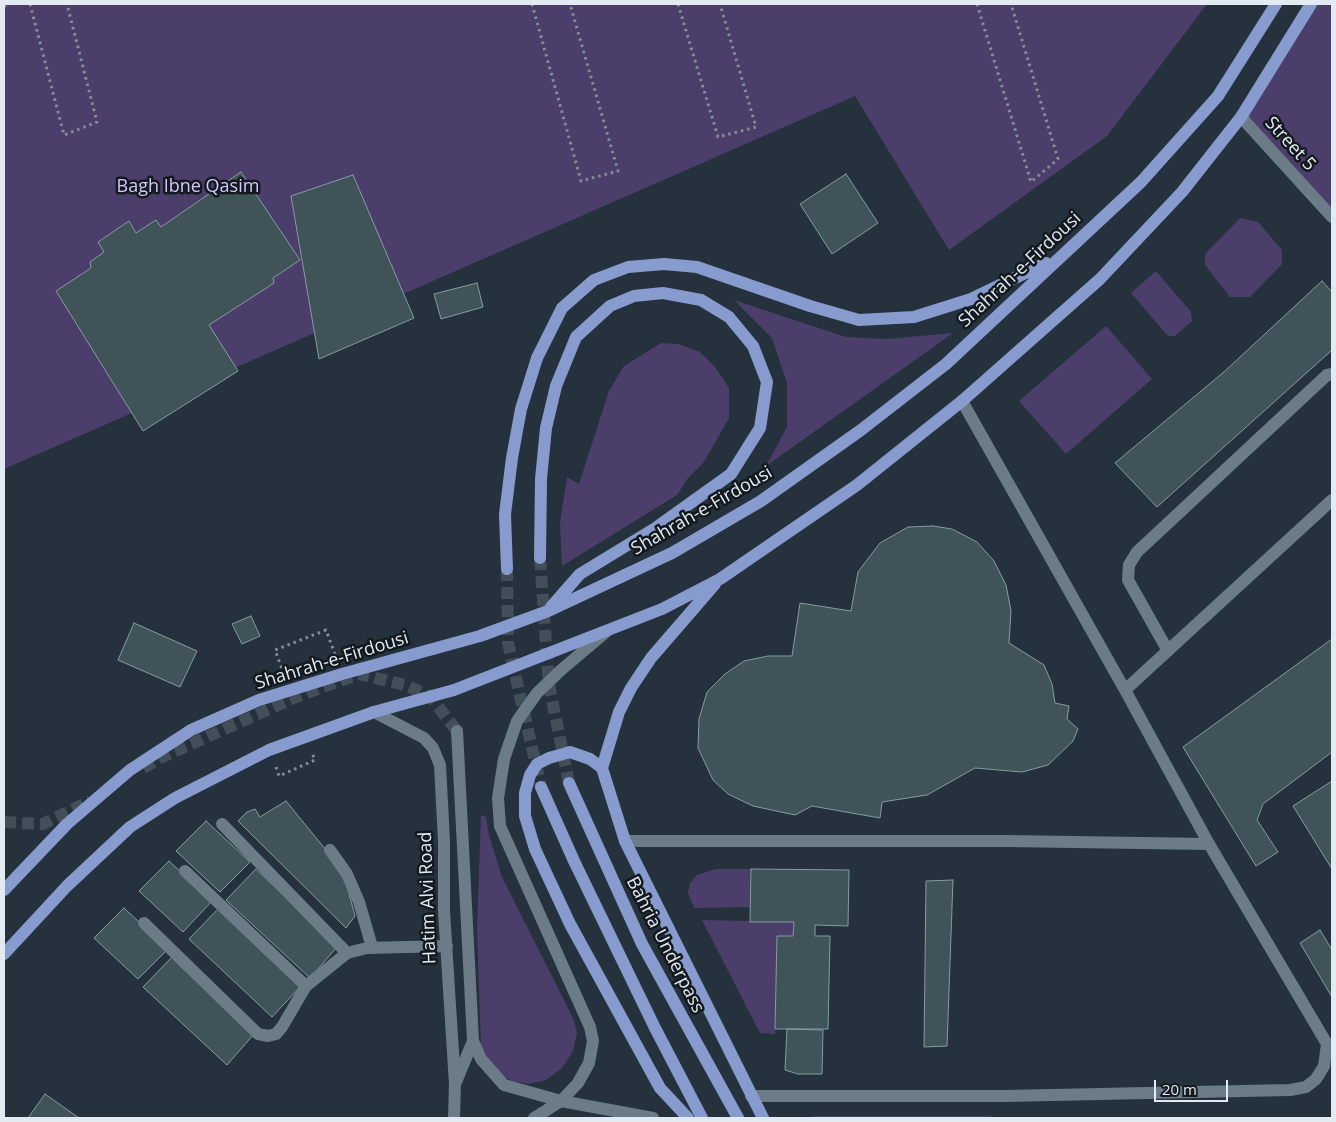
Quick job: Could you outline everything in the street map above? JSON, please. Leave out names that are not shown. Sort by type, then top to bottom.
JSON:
[{"type":"main road","name":"Shahrah-e-Firdousi","points":[[4,890],[67,824],[130,770],[191,730],[259,700],[342,674],[480,636],[548,611],[672,553],[761,500],[862,430],[946,364],[1057,258],[1141,182],[1218,96],[1276,4]]},
{"type":"main road","points":[[4,954],[67,886],[130,827],[218,774],[269,750],[374,712],[454,690],[662,609],[720,578],[857,486],[962,401],[1100,280],[1182,192],[1241,117],[1311,4]]},
{"type":"main road","points":[[507,569],[505,514],[512,458],[524,400],[537,358],[562,308],[594,280],[628,266],[664,264],[697,266],[810,306],[859,320],[914,317],[970,299],[1057,258]]},
{"type":"main road","points":[[540,558],[541,479],[546,428],[556,386],[576,337],[610,306],[634,296],[663,293],[701,300],[729,317],[754,346],[767,382],[760,428],[731,474],[657,527],[580,574],[548,611]]},
{"type":"main road","points":[[602,768],[619,712],[631,688],[651,658],[720,578]]},
{"type":"main road","points":[[688,1118],[660,1088],[570,924],[535,849],[525,816],[525,793],[530,775],[538,764],[555,756],[570,752],[590,758],[602,768],[625,841],[763,1118]]},
{"type":"main road","name":"Bahria Underpass","points":[[569,783],[642,944],[738,1118]]},
{"type":"main road","points":[[541,787],[582,879],[655,1028],[702,1118]]},
{"type":"street","name":"Street 5","points":[[1241,117],[1332,217]]},
{"type":"street","points":[[1168,651],[1128,580],[1129,565],[1137,552],[1327,375],[1332,374]]},
{"type":"street","points":[[752,1096],[1015,1095],[1290,1090],[1306,1087],[1316,1078],[1324,1066],[1327,1044],[1209,844],[1125,690],[962,401]]},
{"type":"street","points":[[1125,690],[1332,500]]},
{"type":"street","points":[[534,1118],[561,1101],[578,1083],[589,1063],[593,1041],[590,1027],[511,855],[500,826],[498,798],[504,759],[517,721],[537,692],[560,670],[610,629]]},
{"type":"street","name":"Hatim Alvi Road","points":[[374,712],[424,738],[433,748],[440,765],[447,946],[455,1084],[454,1118]]},
{"type":"street","points":[[457,731],[473,1041],[481,1059],[504,1085],[561,1101],[653,1118]]},
{"type":"street","points":[[222,824],[347,953]]},
{"type":"street","points":[[625,841],[1006,841],[1209,844]]},
{"type":"street","points":[[330,850],[347,874],[359,902],[372,947]]},
{"type":"street","points":[[185,871],[306,986]]},
{"type":"street","points":[[144,923],[258,1034],[268,1036],[276,1034],[306,986],[347,953],[372,947],[447,946]]},
{"type":"street","points":[[455,1084],[473,1041]]},
{"type":"path","points":[[4,6],[11,4]]},
{"type":"path","points":[[30,4],[64,135],[98,122],[67,4]]},
{"type":"path","points":[[532,4],[581,181],[618,171],[570,4]]},
{"type":"path","points":[[678,4],[718,137],[756,127],[720,4]]},
{"type":"path","points":[[977,4],[1031,182],[1058,159],[1011,4]]},
{"type":"path","points":[[275,650],[326,630],[342,674]]},
{"type":"path","points":[[279,776],[315,760]]},
{"type":"green space","name":"Bagh Ibne Qasim","points":[[4,4],[1207,4],[1107,136],[949,250],[855,96],[4,469]]},
{"type":"green space","points":[[1311,4],[1332,4],[1332,218],[1241,116]]},
{"type":"green space","points":[[1240,218],[1258,222],[1282,250],[1282,264],[1250,297],[1230,297],[1205,265],[1205,254]]},
{"type":"green space","points":[[1156,271],[1191,312],[1192,321],[1175,336],[1168,336],[1131,293]]},
{"type":"green space","points":[[734,300],[846,337],[887,339],[953,333],[766,466],[787,427],[787,383],[772,338]]},
{"type":"green space","points":[[1106,326],[1152,379],[1066,454],[1019,401]]},
{"type":"green space","points":[[661,343],[678,344],[700,352],[715,367],[729,388],[729,418],[704,462],[688,478],[677,495],[562,566],[560,523],[567,477],[579,484],[609,391],[624,366]]},
{"type":"green space","points":[[481,815],[486,817],[489,835],[502,877],[574,1020],[577,1033],[573,1051],[562,1068],[546,1080],[529,1084],[511,1081],[499,1072],[489,1061],[481,1046],[477,930]]},
{"type":"green space","points":[[716,869],[751,869],[750,907],[694,908],[688,893],[690,883],[697,875]]},
{"type":"green space","points":[[702,920],[794,922],[793,936],[777,936],[775,1034],[760,1033]]},
{"type":"green space","points":[[813,1116],[991,1116],[991,1118],[812,1118]]},
{"type":"building","points":[[241,172],[300,260],[273,278],[274,283],[209,325],[238,371],[143,431],[56,291],[91,268],[90,262],[104,252],[98,242],[129,221],[136,233],[156,220],[161,227]]},
{"type":"building","points":[[846,174],[878,223],[832,254],[800,204]]},
{"type":"building","points":[[353,175],[414,318],[319,359],[291,196]]},
{"type":"building","points":[[1322,281],[1332,292],[1332,350],[1157,507],[1115,463],[1225,371]]},
{"type":"building","points":[[477,283],[483,307],[441,319],[434,294]]},
{"type":"building","points":[[933,526],[952,529],[977,542],[994,561],[1006,585],[1011,611],[1009,643],[1044,665],[1052,684],[1055,703],[1069,706],[1067,719],[1078,729],[1073,741],[1048,765],[1022,772],[975,768],[927,795],[882,802],[880,818],[812,806],[795,815],[753,806],[728,794],[713,780],[698,748],[699,719],[707,692],[725,674],[744,661],[768,656],[792,656],[800,603],[851,611],[858,572],[880,543],[908,527]]},
{"type":"building","points":[[251,616],[260,636],[242,644],[232,624]]},
{"type":"building","points":[[134,623],[197,651],[180,687],[118,660]]},
{"type":"building","points":[[1332,639],[1332,752],[1263,804],[1257,820],[1278,852],[1256,866],[1183,747]]},
{"type":"building","points":[[1332,781],[1332,869],[1293,806]]},
{"type":"building","points":[[286,801],[343,871],[355,916],[346,928],[238,821],[247,812],[255,809],[260,817]]},
{"type":"building","points":[[206,821],[250,862],[220,892],[176,851]]},
{"type":"building","points":[[169,861],[212,901],[183,932],[139,891]]},
{"type":"building","points":[[256,869],[337,947],[310,978],[226,900]]},
{"type":"building","points":[[751,869],[849,870],[848,926],[815,925],[815,936],[830,936],[828,1029],[775,1029],[777,936],[793,936],[794,922],[750,922]]},
{"type":"building","points":[[953,880],[947,1046],[924,1047],[926,881]]},
{"type":"building","points":[[124,908],[168,949],[138,979],[94,938]]},
{"type":"building","points":[[219,908],[300,987],[272,1017],[189,939]]},
{"type":"building","points":[[1320,930],[1332,950],[1332,997],[1300,943]]},
{"type":"building","points":[[173,956],[254,1034],[227,1065],[143,987]]},
{"type":"building","points":[[787,1029],[823,1030],[822,1074],[798,1074],[785,1070]]},
{"type":"building","points":[[45,1094],[79,1118],[28,1118]]},
{"type":"tunnel","points":[[540,558],[549,685],[569,783]]},
{"type":"tunnel","points":[[507,569],[508,643],[541,787]]},
{"type":"tunnel","points":[[143,768],[160,758],[296,697],[359,674],[405,685],[430,696],[457,731]]},
{"type":"tunnel","points":[[4,822],[43,824],[90,801]]}]
